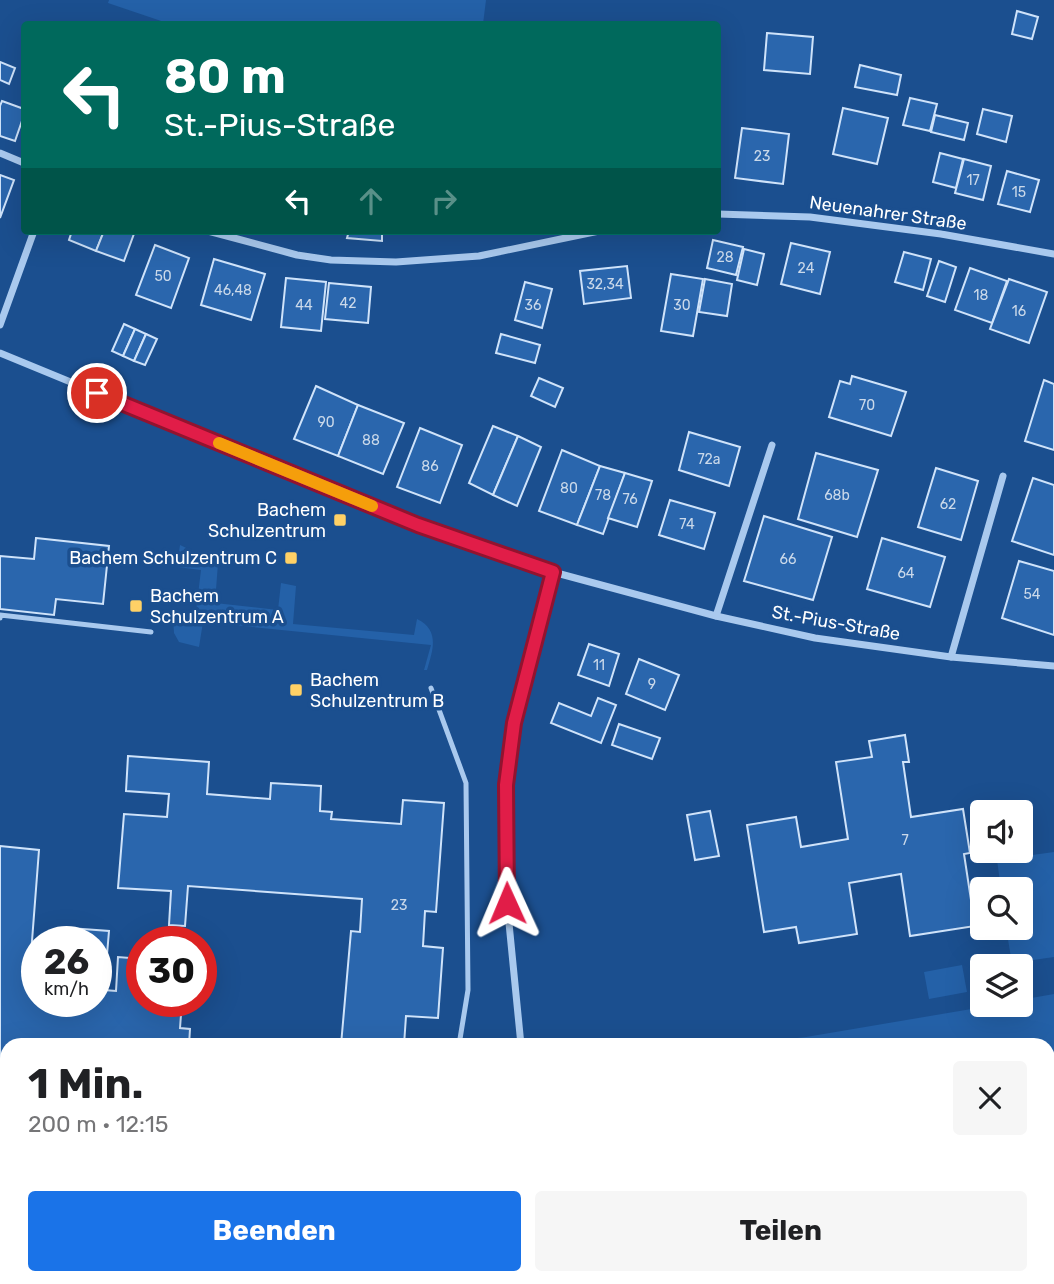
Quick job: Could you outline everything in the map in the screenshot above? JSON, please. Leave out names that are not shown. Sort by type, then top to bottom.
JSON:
[{"type":"street","points":[[0,153],[21,162]]},
{"type":"street","name":"Neuenahrer Straße","points":[[721,214],[810,217],[941,234],[1054,254]]},
{"type":"street","points":[[0,325],[33,235]]},
{"type":"street","points":[[223,235],[297,255],[331,260],[396,262],[479,256],[580,235]]},
{"type":"street","name":"St.-Pius-Straße","points":[[0,354],[418,525],[553,572],[716,616],[815,638],[951,657],[1054,666]]},
{"type":"street","points":[[716,616],[772,445]]},
{"type":"street","points":[[951,657],[1003,476]]},
{"type":"street","points":[[520,1038],[507,903],[506,785],[514,723],[553,572]]},
{"type":"lane","points":[[0,618],[0,615],[151,632]]},
{"type":"lane","points":[[431,688],[466,783],[468,990],[460,1038]]},
{"type":"shaded area","points":[[109,0],[486,0],[483,21],[161,21],[108,3]]},
{"type":"shaded area","points":[[180,545],[218,563],[215,603],[278,610],[281,583],[296,586],[293,624],[414,635],[417,619],[432,635],[433,648],[427,670],[424,670],[431,645],[203,622],[199,647],[179,642],[174,633],[173,617],[195,620],[201,570],[177,567]]},
{"type":"shaded area","points":[[1054,852],[1054,957],[1033,960],[1033,954],[1010,954],[1008,940],[1033,940],[1033,877],[999,877],[997,863],[1033,863],[1033,855]]},
{"type":"shaded area","points":[[962,965],[967,992],[929,999],[924,972]]},
{"type":"shaded area","points":[[1054,994],[1054,1038],[797,1038],[970,1009],[970,1017],[1033,1017],[1033,998]]},
{"type":"building","points":[[1017,11],[1038,17],[1032,39],[1012,34]]},
{"type":"building","points":[[767,33],[813,37],[810,74],[764,70]]},
{"type":"building","points":[[0,62],[15,68],[9,84],[0,80]]},
{"type":"building","points":[[860,65],[901,75],[897,95],[855,87]]},
{"type":"building","points":[[910,98],[937,104],[930,131],[903,125]]},
{"type":"building","points":[[2,101],[21,108],[21,124],[15,141],[0,136]]},
{"type":"building","points":[[843,108],[888,118],[877,164],[833,154]]},
{"type":"building","points":[[983,109],[1012,116],[1006,142],[977,134]]},
{"type":"building","points":[[935,115],[968,123],[964,140],[931,132]]},
{"type":"building","points":[[742,128],[789,134],[783,184],[735,178]]},
{"type":"building","points":[[940,153],[963,159],[956,188],[933,182]]},
{"type":"building","points":[[964,159],[991,166],[983,200],[955,193]]},
{"type":"building","points":[[1007,171],[1039,180],[1030,212],[998,204]]},
{"type":"building","points":[[0,175],[14,180],[0,218]]},
{"type":"building","points":[[71,235],[102,235],[96,251],[69,240]]},
{"type":"building","points":[[102,235],[134,235],[124,261],[96,251]]},
{"type":"building","points":[[348,235],[382,235],[382,241],[347,238]]},
{"type":"building","points":[[713,240],[743,247],[736,275],[707,268]]},
{"type":"building","points":[[791,243],[830,252],[820,294],[781,284]]},
{"type":"building","points":[[155,245],[189,258],[171,308],[136,295]]},
{"type":"building","points":[[744,249],[764,254],[757,285],[737,280]]},
{"type":"building","points":[[904,252],[931,259],[923,290],[895,282]]},
{"type":"building","points":[[214,259],[265,274],[251,320],[201,305]]},
{"type":"building","points":[[939,261],[956,267],[945,302],[927,296]]},
{"type":"building","points":[[627,266],[631,298],[584,304],[580,271]]},
{"type":"building","points":[[970,268],[1007,281],[992,323],[955,310]]},
{"type":"building","points":[[671,274],[703,279],[693,336],[661,331]]},
{"type":"building","points":[[286,278],[326,282],[321,331],[281,327]]},
{"type":"building","points":[[705,279],[732,284],[727,316],[699,312]]},
{"type":"building","points":[[1009,279],[1047,292],[1029,343],[990,329]]},
{"type":"building","points":[[525,282],[552,289],[542,328],[515,320]]},
{"type":"building","points":[[329,283],[371,287],[368,323],[325,319]]},
{"type":"building","points":[[124,324],[135,329],[123,356],[112,351]]},
{"type":"building","points":[[135,329],[146,334],[134,361],[123,356]]},
{"type":"building","points":[[146,334],[157,339],[145,365],[134,361]]},
{"type":"building","points":[[501,334],[540,345],[535,363],[496,353]]},
{"type":"building","points":[[852,376],[906,392],[891,436],[829,417],[840,381],[850,384]]},
{"type":"building","points":[[539,378],[563,388],[555,407],[531,396]]},
{"type":"building","points":[[1044,380],[1054,384],[1054,450],[1025,441]]},
{"type":"building","points":[[316,386],[358,405],[338,456],[294,439]]},
{"type":"building","points":[[358,405],[404,423],[383,474],[338,456]]},
{"type":"building","points":[[493,426],[518,436],[493,495],[469,483]]},
{"type":"building","points":[[420,428],[462,445],[440,503],[397,487]]},
{"type":"building","points":[[689,432],[740,447],[729,486],[679,470]]},
{"type":"building","points":[[518,436],[541,447],[517,506],[493,495]]},
{"type":"building","points":[[562,450],[600,466],[577,525],[539,511]]},
{"type":"building","points":[[816,453],[878,470],[857,537],[798,519]]},
{"type":"building","points":[[600,466],[625,473],[603,534],[577,525]]},
{"type":"building","points":[[936,468],[978,481],[961,540],[918,527]]},
{"type":"building","points":[[625,473],[652,481],[637,527],[608,518]]},
{"type":"building","points":[[1033,478],[1054,485],[1054,555],[1012,541]]},
{"type":"building","points":[[670,500],[715,513],[704,549],[659,535]]},
{"type":"building","points":[[764,516],[832,537],[813,600],[744,581]]},
{"type":"building","points":[[36,538],[109,546],[103,604],[56,599],[54,615],[0,609],[0,556],[34,559]]},
{"type":"building","points":[[882,538],[945,557],[930,607],[867,589]]},
{"type":"building","points":[[1019,561],[1054,571],[1054,635],[1002,618]]},
{"type":"building","points":[[589,644],[619,654],[609,686],[578,675]]},
{"type":"building","points":[[639,659],[679,675],[665,710],[626,694]]},
{"type":"building","points":[[598,698],[616,705],[601,743],[551,723],[559,703],[591,716]]},
{"type":"building","points":[[619,724],[660,738],[652,759],[612,745]]},
{"type":"building","points":[[905,735],[909,762],[903,762],[911,817],[963,809],[970,853],[964,854],[970,893],[970,927],[910,936],[901,874],[849,883],[857,934],[799,943],[796,927],[764,932],[747,825],[796,817],[801,847],[848,839],[836,762],[872,757],[869,741]]},
{"type":"building","points":[[128,756],[209,762],[207,794],[270,799],[271,783],[321,786],[320,811],[332,812],[331,819],[401,824],[403,800],[444,803],[436,912],[425,911],[423,946],[443,948],[438,1018],[406,1016],[404,1038],[342,1038],[351,931],[360,932],[362,899],[188,886],[185,926],[169,925],[171,891],[118,888],[124,814],[167,817],[169,794],[126,791]]},
{"type":"building","points":[[710,811],[719,856],[695,860],[687,815]]},
{"type":"building","points":[[0,846],[39,850],[33,926],[21,926],[21,1017],[112,1017],[112,991],[116,991],[118,957],[126,958],[126,1017],[181,1017],[180,1028],[190,1029],[189,1038],[0,1038]]},
{"type":"slow traffic","points":[[219,443],[372,506]]},
{"type":"place","name":"Bachem Schulzentrum","points":[[340,520]]},
{"type":"place","name":"Bachem Schulzentrum C","points":[[291,558]]},
{"type":"place","name":"Bachem Schulzentrum A","points":[[136,606]]},
{"type":"place","name":"Bachem Schulzentrum B","points":[[296,690]]},
{"type":"route","points":[[97,393],[418,525],[553,572],[514,723],[506,785],[507,903]]}]
